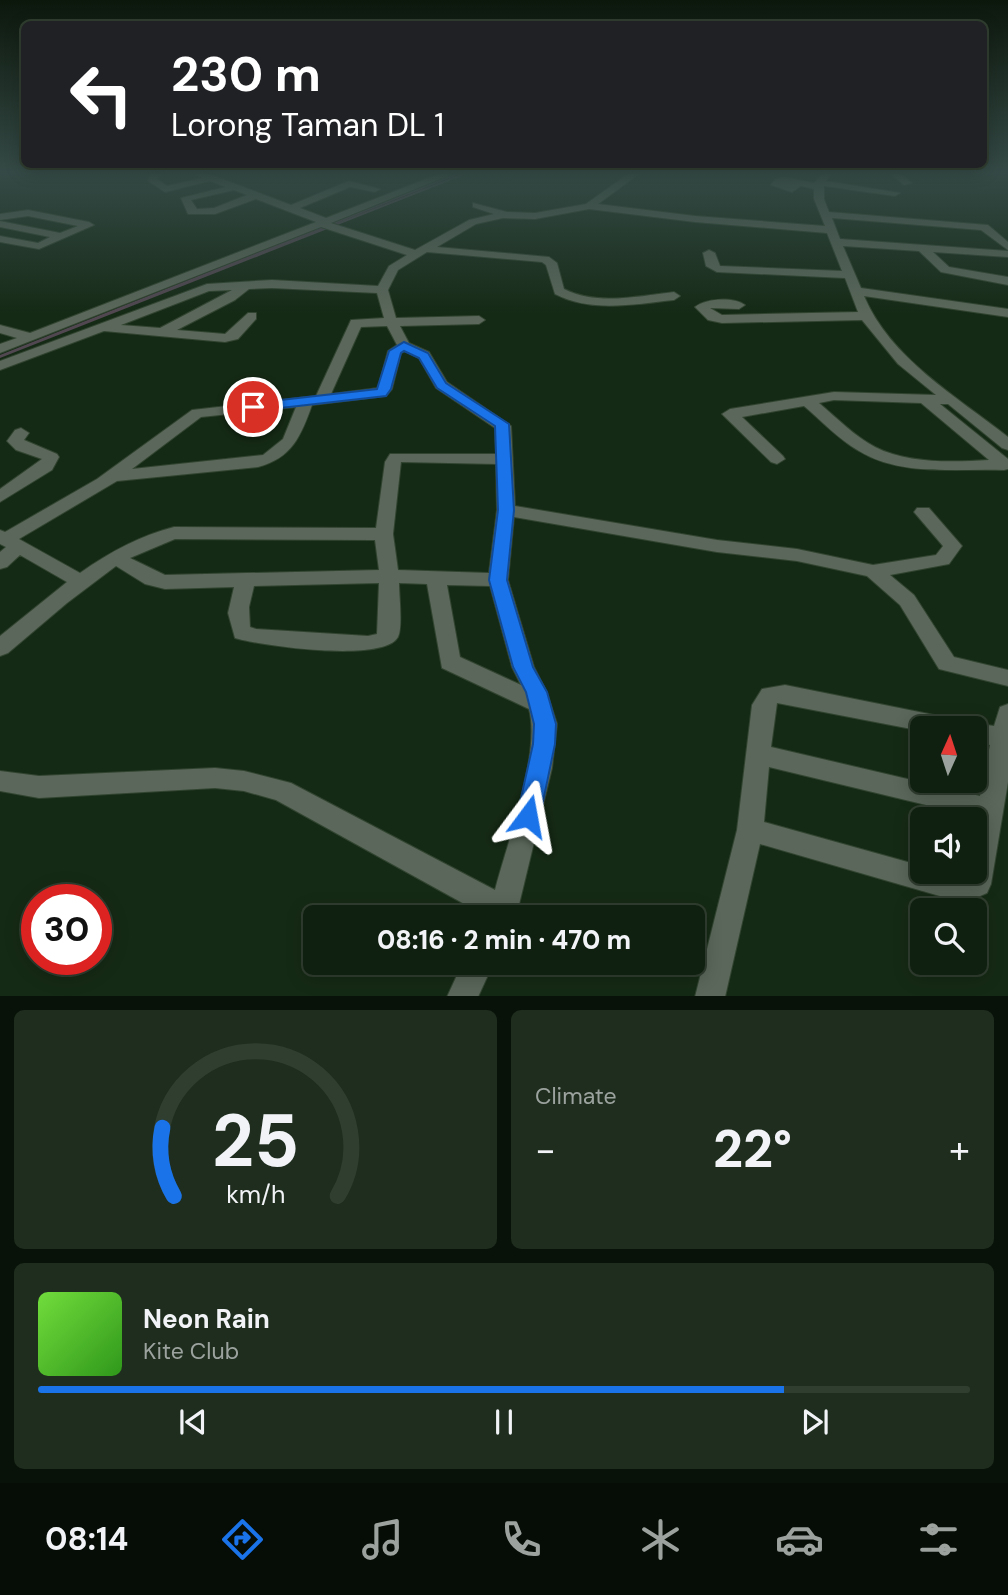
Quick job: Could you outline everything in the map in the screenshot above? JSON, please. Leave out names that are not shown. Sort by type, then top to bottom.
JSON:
[{"type":"street","points":[[0,239],[35,247],[89,225],[66,220]]},
{"type":"street","points":[[317,220],[420,251],[545,259],[551,263],[559,291],[572,297],[621,301],[674,296]]},
{"type":"street","points":[[0,349],[333,220]]},
{"type":"street","points":[[477,220],[392,269],[382,290],[391,322],[404,346],[424,355],[441,385],[502,424],[506,459],[506,510],[498,580],[523,667],[540,704],[545,724],[544,744],[506,905]]},
{"type":"street","points":[[707,220],[922,248],[1008,254]]},
{"type":"street","points":[[828,220],[866,316],[903,361],[1008,445]]},
{"type":"street","points":[[898,220],[984,227],[1008,247]]},
{"type":"street","points":[[0,224],[63,237]]},
{"type":"street","points":[[922,248],[945,270],[1008,281]]},
{"type":"street","points":[[709,253],[712,266],[717,269],[850,275]]},
{"type":"street","points":[[0,366],[202,289],[245,286],[382,290]]},
{"type":"street","points":[[159,334],[230,298],[245,286]]},
{"type":"street","points":[[857,291],[1008,313]]},
{"type":"street","points":[[739,305],[709,304],[701,307],[713,317],[722,319],[866,316]]},
{"type":"street","points":[[102,327],[225,338],[233,335],[252,316]]},
{"type":"street","points":[[113,476],[258,462],[281,454],[289,445],[352,325],[362,322],[479,320]]},
{"type":"street","points":[[0,329],[30,337]]},
{"type":"street","points":[[0,563],[8,540],[67,507],[197,414],[383,391],[395,351],[404,346]]},
{"type":"street","points":[[777,459],[730,414],[834,396],[952,400]]},
{"type":"street","points":[[925,399],[1006,465]]},
{"type":"street","points":[[807,401],[865,448],[880,455],[941,465],[1006,465]]},
{"type":"street","points":[[0,498],[46,466],[51,457],[22,447],[15,441],[21,433]]},
{"type":"street","points":[[246,580],[239,600],[238,625],[242,633],[256,637],[368,644],[384,639],[391,629],[384,534],[393,462],[397,457],[506,459]]},
{"type":"street","points":[[506,510],[717,545],[797,555],[873,571],[942,560],[953,546],[948,536],[923,512]]},
{"type":"street","points":[[4,640],[80,581],[154,538],[174,533],[384,534]]},
{"type":"street","points":[[8,540],[80,581]]},
{"type":"street","points":[[118,559],[160,582],[389,576],[498,580]]},
{"type":"street","points":[[873,571],[906,600],[947,663],[1008,678]]},
{"type":"street","points":[[436,578],[450,662],[540,704]]},
{"type":"street","points":[[710,996],[750,830],[763,705],[770,695],[777,694],[910,720]]},
{"type":"street","points":[[750,830],[964,890],[977,884],[980,878],[1006,725],[987,729]]},
{"type":"street","points":[[758,754],[991,810]]},
{"type":"street","points":[[0,781],[39,787],[215,778],[244,781],[282,791],[488,905]]},
{"type":"street","points":[[462,996],[472,975]]},
{"type":"shaded area","points":[[340,220],[346,220],[0,357]]},
{"type":"route","points":[[253,407],[381,393],[385,389],[395,351],[404,346],[424,355],[441,385],[502,424],[506,459],[506,510],[498,580],[523,667],[536,692],[545,724],[540,768],[528,816]]}]
